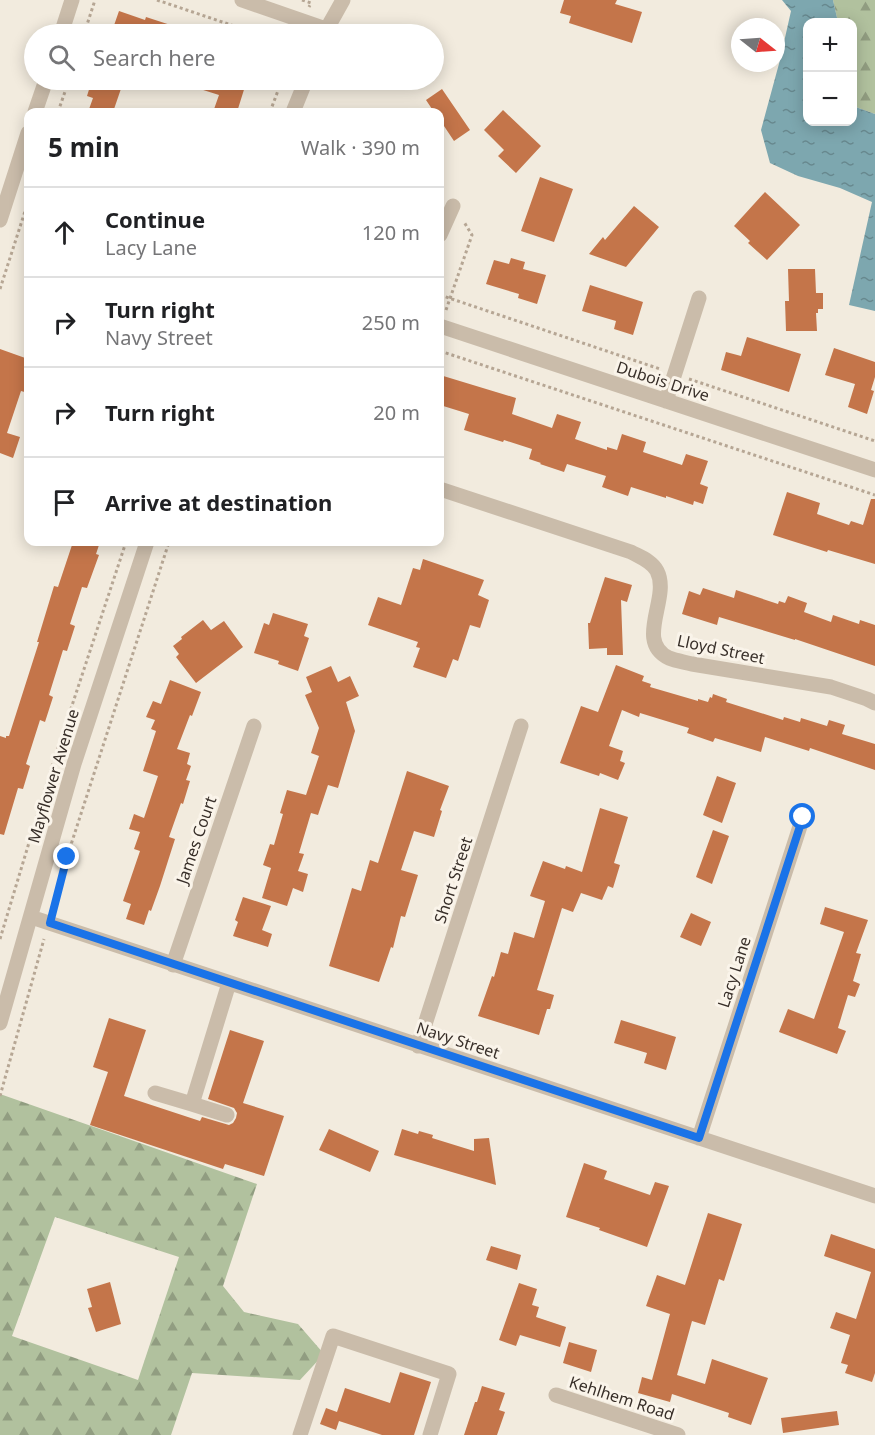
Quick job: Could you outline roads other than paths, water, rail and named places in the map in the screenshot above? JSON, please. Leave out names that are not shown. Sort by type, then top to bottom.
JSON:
[{"type":"street","points":[[64,24],[72,0]]},
{"type":"street","points":[[242,0],[304,24]]},
{"type":"street","points":[[329,24],[342,0]]},
{"type":"street","points":[[36,108],[43,90]]},
{"type":"street","points":[[295,108],[302,90]]},
{"type":"street","points":[[0,220],[24,145]]},
{"type":"street","points":[[444,226],[453,206]]},
{"type":"street","points":[[666,401],[699,298]]},
{"type":"street","name":"Dubois Drive","points":[[444,327],[875,470]]},
{"type":"street","name":"Lloyd Street","points":[[444,490],[631,552],[650,562],[658,572],[662,591],[653,626],[654,640],[660,651],[670,659],[831,687],[875,703]]},
{"type":"street","name":"Mayflower Avenue","points":[[0,1023],[74,764],[146,546]]},
{"type":"street","name":"James Court","points":[[172,965],[254,726]]},
{"type":"street","name":"Short Street","points":[[418,1046],[521,726]]},
{"type":"street","name":"Lacy Lane","points":[[699,1138],[803,817]]},
{"type":"street","name":"Navy Street","points":[[31,917],[875,1196]]},
{"type":"street","points":[[192,1104],[230,983]]},
{"type":"street","points":[[155,1093],[227,1115]]},
{"type":"street","points":[[300,1435],[333,1336],[449,1374],[430,1435]]},
{"type":"street","name":"Kehlhem Road","points":[[556,1395],[678,1435]]},
{"type":"water","points":[[782,0],[833,0],[837,18],[803,18],[803,126],[857,126],[857,107],[875,114],[875,311],[849,305],[872,202],[840,188],[798,176],[770,163],[761,130],[777,72],[785,72],[785,38],[791,11]]}]
